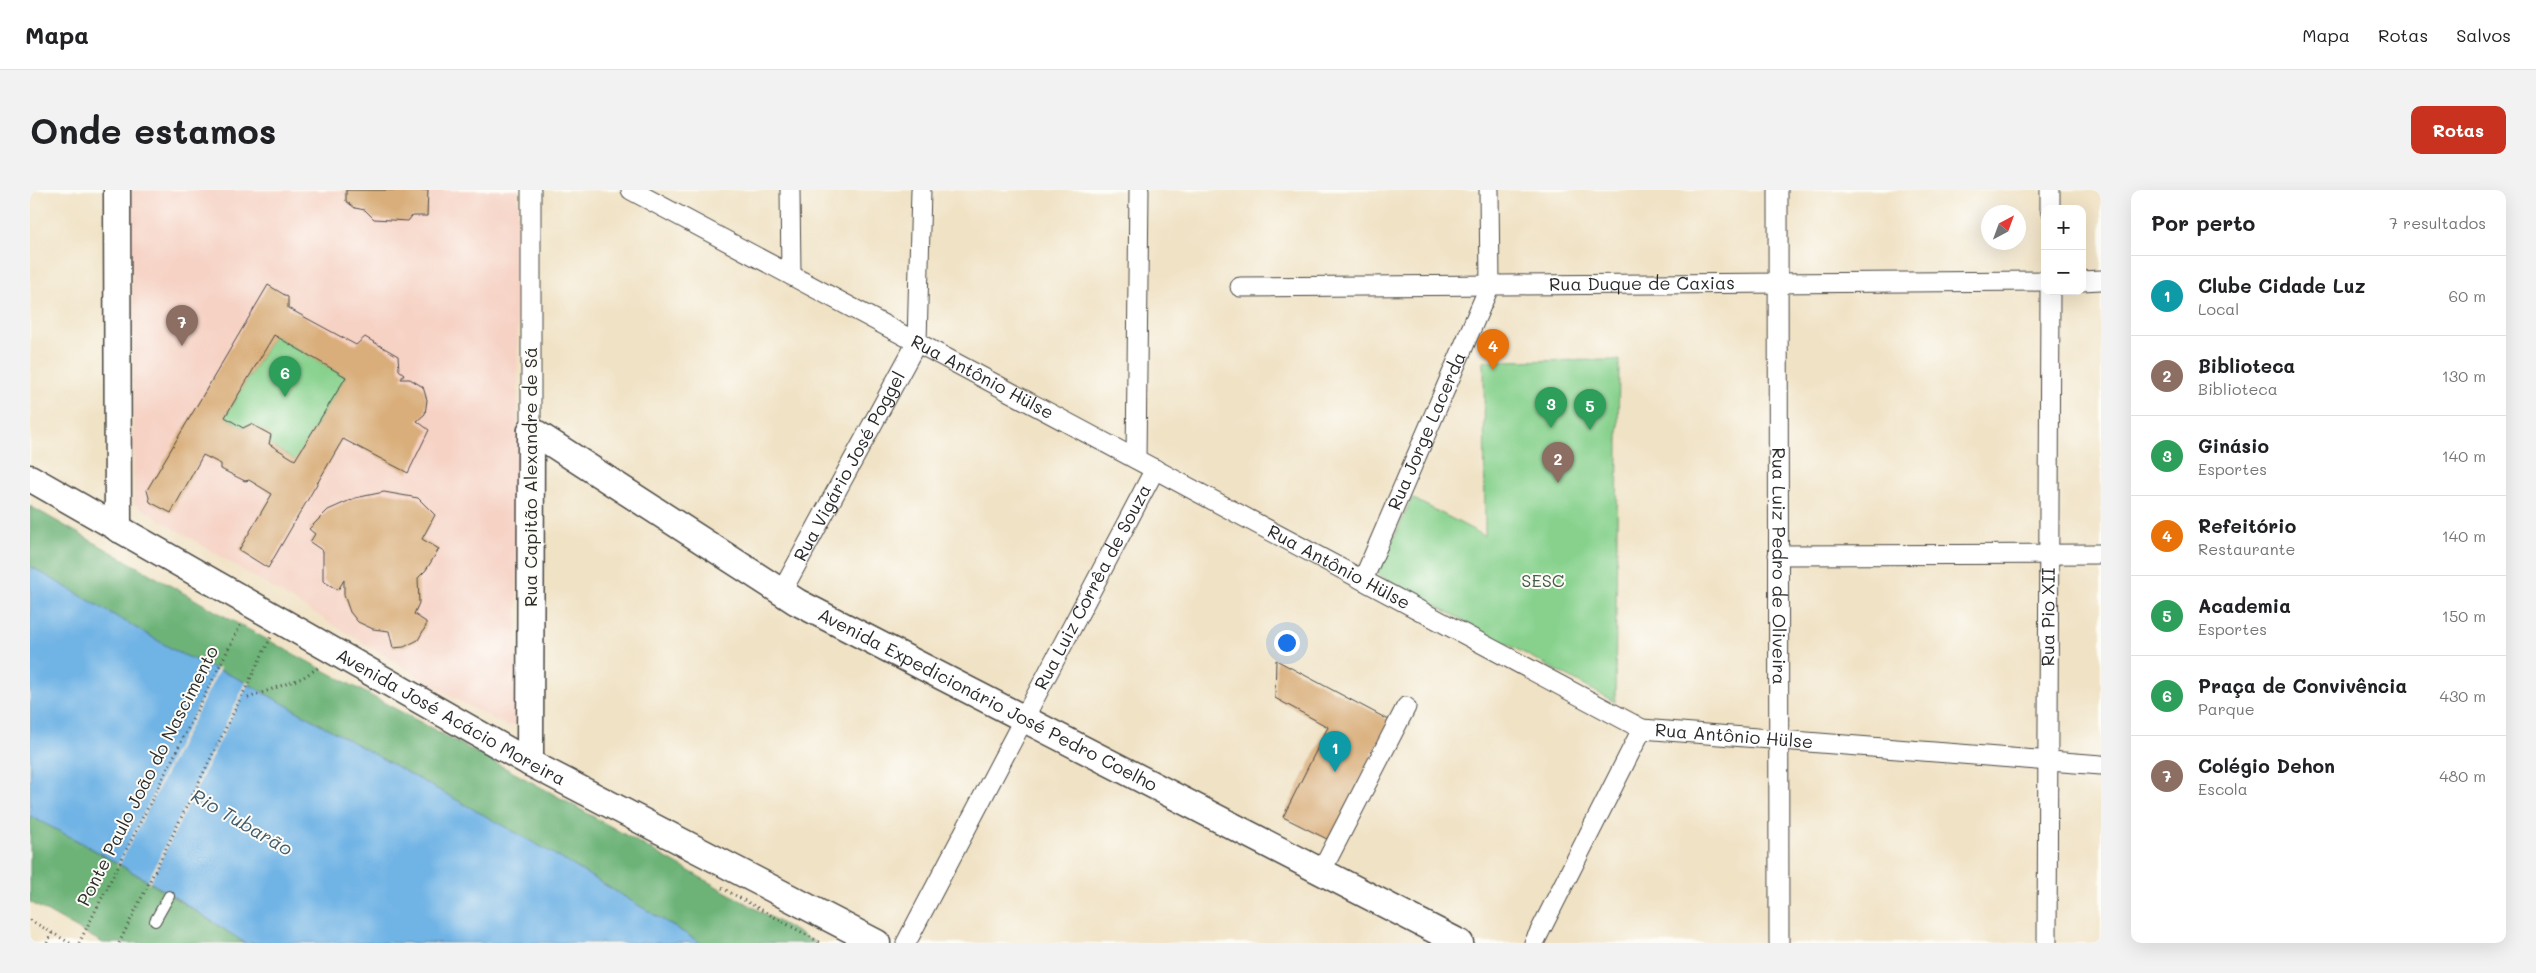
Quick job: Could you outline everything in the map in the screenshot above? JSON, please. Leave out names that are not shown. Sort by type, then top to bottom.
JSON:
[{"type":"street","points":[[117,190],[118,529]]},
{"type":"street","name":"Rua Capitão Alexandre de Sá","points":[[530,763],[531,190]]},
{"type":"street","name":"Rua Antônio Hülse","points":[[631,190],[1642,729],[2101,765]]},
{"type":"street","points":[[790,190],[790,275]]},
{"type":"street","name":"Rua Vigário José Poggel","points":[[781,592],[917,342],[920,190]]},
{"type":"street","name":"Rua Luiz Corrêa de Souza","points":[[1136,459],[1139,190]]},
{"type":"street","name":"Rua Jorge Lacerda","points":[[1363,580],[1490,285],[1489,190]]},
{"type":"street","name":"Rua Luiz Pedro de Oliveira","points":[[1778,190],[1779,943]]},
{"type":"street","points":[[2050,190],[2050,205]]},
{"type":"street","points":[[2086,281],[2101,280]]},
{"type":"street","name":"Rua Duque de Caxias","points":[[1240,287],[2041,281]]},
{"type":"street","name":"Rua Pio XII","points":[[2047,943],[2050,295]]},
{"type":"street","name":"Avenida Expedicionário José Pedro Coelho","points":[[531,430],[781,592],[1460,943]]},
{"type":"street","name":"Rua Luiz Corrêa de Souza","points":[[906,943],[1155,469]]},
{"type":"street","name":"Avenida José Acácio Moreira","points":[[30,478],[530,763],[877,943]]},
{"type":"street","points":[[1778,555],[2101,554]]},
{"type":"street","points":[[1321,872],[1406,707]]},
{"type":"street","points":[[1534,943],[1642,729]]},
{"type":"lane","points":[[155,921],[169,896]]},
{"type":"path","name":"Ponte Paulo João do Nascimento","points":[[79,943],[243,619]]},
{"type":"path","points":[[119,943],[270,638]]},
{"type":"path","points":[[248,698],[302,678],[321,666]]},
{"type":"path","points":[[30,920],[70,943]]},
{"type":"path","points":[[47,943],[52,933]]},
{"type":"shaded area","points":[[131,190],[518,190],[517,724],[507,726],[464,704],[134,504]]},
{"type":"green space","points":[[274,335],[346,377],[295,460],[269,444],[271,435],[251,424],[243,428],[225,417]]},
{"type":"green space","name":"SESC","points":[[1619,360],[1615,702],[1377,574],[1412,498],[1485,536],[1484,361]]},
{"type":"green space","points":[[30,506],[240,625],[548,791],[816,943],[701,943],[552,853],[239,679],[179,653],[30,566]]},
{"type":"green space","points":[[30,816],[139,876],[245,943],[103,943],[30,902]]},
{"type":"water","name":"Rio Tubarão","points":[[30,566],[179,653],[239,679],[552,853],[701,943],[245,943],[167,892],[84,844],[30,816]]},
{"type":"pier","points":[[218,667],[220,668],[118,867],[117,866]]},
{"type":"pier","points":[[247,681],[249,682],[149,884],[147,883]]},
{"type":"building","points":[[346,190],[428,190],[427,216],[412,216],[408,221],[374,219],[365,210],[355,208],[346,201]]},
{"type":"building","points":[[268,285],[288,297],[288,308],[356,345],[365,337],[398,356],[399,370],[404,374],[401,379],[410,379],[423,387],[427,400],[425,414],[417,421],[429,430],[408,473],[343,439],[268,568],[239,550],[272,494],[249,480],[245,481],[221,469],[221,464],[203,455],[171,513],[150,502],[147,490]],"holes":[[[274,335],[346,377],[295,460],[269,444],[271,435],[251,424],[243,428],[225,417]]]},
{"type":"building","points":[[384,492],[418,498],[435,515],[422,539],[439,549],[426,570],[418,578],[419,603],[414,614],[426,622],[426,626],[418,640],[404,647],[393,648],[389,631],[373,629],[358,622],[350,612],[344,595],[344,580],[338,590],[323,581],[323,551],[310,542],[315,534],[309,529],[328,510],[355,498]]},
{"type":"building","points":[[1276,660],[1389,720],[1331,841],[1283,817],[1328,727],[1275,698]]},
{"type":"place","name":"Colégio Dehon","points":[[182,346]]},
{"type":"place","name":"Refeitório","points":[[1493,370]]},
{"type":"place","name":"Praça de Convivência","points":[[285,397]]},
{"type":"place","name":"Ginásio","points":[[1551,428]]},
{"type":"place","name":"Academia","points":[[1590,430]]},
{"type":"place","name":"Biblioteca","points":[[1558,483]]},
{"type":"place","name":"Clube Cidade Luz","points":[[1335,772]]}]
